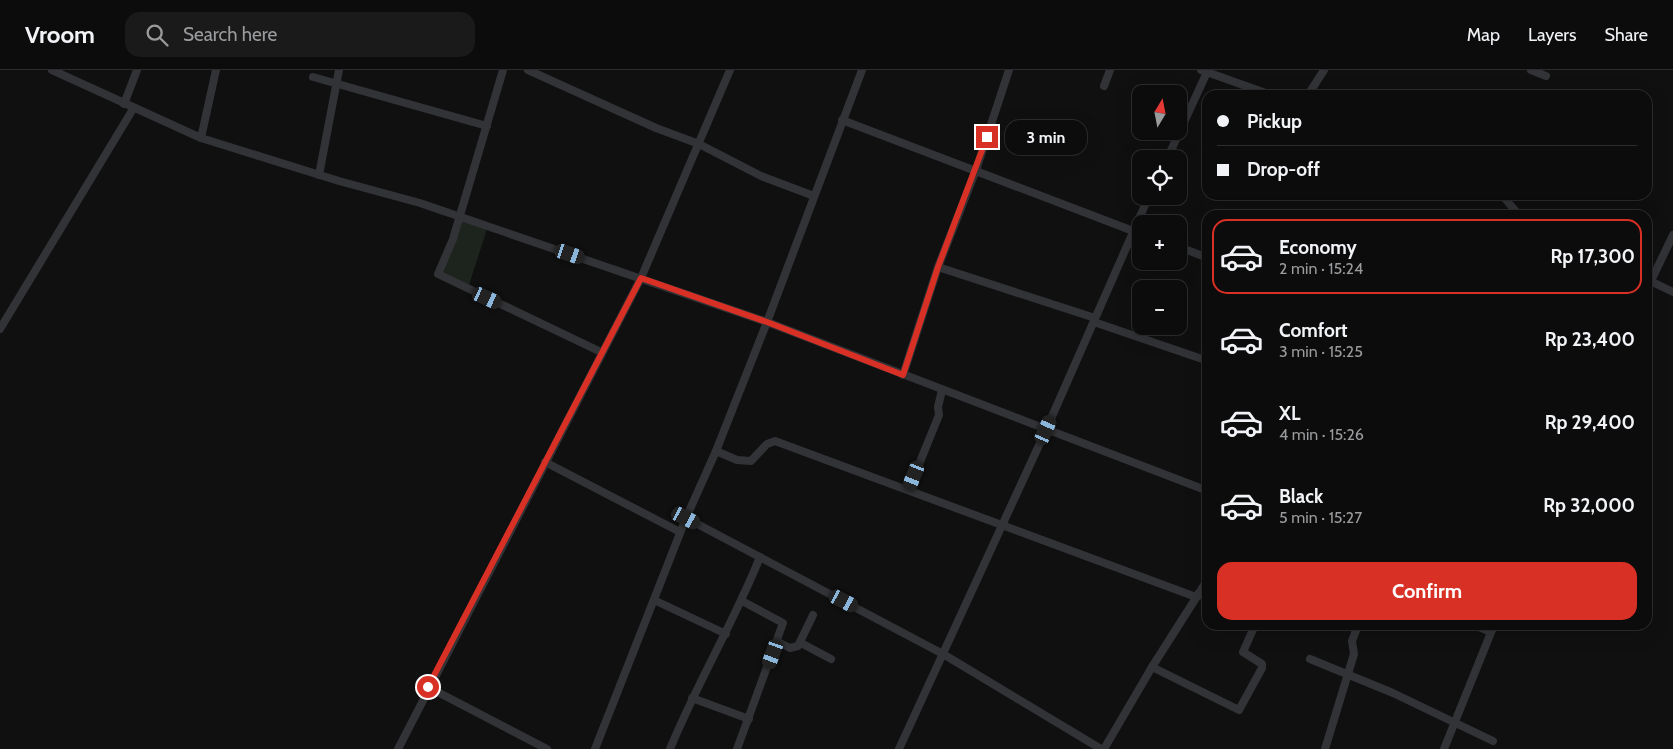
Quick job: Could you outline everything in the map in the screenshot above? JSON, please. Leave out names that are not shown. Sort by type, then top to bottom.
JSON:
[{"type":"street","points":[[52,70],[133,109],[202,138],[319,175],[420,204],[767,322],[1202,489]]},
{"type":"street","points":[[124,104],[137,70]]},
{"type":"street","points":[[202,138],[216,70]]},
{"type":"street","points":[[319,175],[338,70]]},
{"type":"street","points":[[503,70],[453,239],[438,274],[601,352]]},
{"type":"street","points":[[528,70],[656,128],[699,144],[761,176],[814,196]]},
{"type":"street","points":[[398,749],[428,687],[641,278],[730,70]]},
{"type":"street","points":[[596,749],[680,532],[716,452],[767,322],[862,70]]},
{"type":"street","points":[[903,375],[938,267],[976,170],[1009,70]]},
{"type":"street","points":[[1104,86],[1110,70]]},
{"type":"street","points":[[1311,90],[1324,70]]},
{"type":"street","points":[[1531,70],[1546,76]]},
{"type":"street","points":[[1171,150],[1206,71],[1257,90]]},
{"type":"street","points":[[313,77],[487,126]]},
{"type":"street","points":[[0,329],[133,109]]},
{"type":"street","points":[[842,120],[976,170],[1018,189],[1132,230]]},
{"type":"street","points":[[1506,200],[1515,210]]},
{"type":"street","points":[[899,749],[1046,430],[1132,232]]},
{"type":"street","points":[[1652,275],[1673,235]]},
{"type":"street","points":[[1187,250],[1202,256]]},
{"type":"street","points":[[938,267],[1202,359]]},
{"type":"street","points":[[1652,284],[1673,292]]},
{"type":"street","points":[[909,489],[938,419],[938,407],[942,390]]},
{"type":"street","points":[[716,452],[737,460],[752,461],[767,444],[775,441],[1194,596],[1202,597]]},
{"type":"street","points":[[545,462],[680,532]]},
{"type":"street","points":[[686,518],[943,654],[1103,749],[1194,596],[1202,586]]},
{"type":"street","points":[[670,749],[692,698],[742,601],[760,557]]},
{"type":"street","points":[[654,600],[726,634]]},
{"type":"street","points":[[737,749],[783,628],[782,621],[742,601]]},
{"type":"street","points":[[778,642],[790,648],[795,648],[801,643],[813,615]]},
{"type":"street","points":[[1152,666],[1239,710],[1262,668],[1262,664],[1243,652],[1253,630]]},
{"type":"street","points":[[1325,749],[1354,654],[1352,641],[1356,630]]},
{"type":"street","points":[[1444,749],[1492,630]]},
{"type":"street","points":[[801,643],[831,659]]},
{"type":"street","points":[[1310,659],[1347,676],[1393,693],[1493,741]]},
{"type":"street","points":[[428,687],[547,749]]},
{"type":"street","points":[[692,698],[749,719]]},
{"type":"shaded area","points":[[459,220],[487,229],[469,285],[442,274]]},
{"type":"route","points":[[428,687],[641,278],[767,322],[903,375],[938,267],[987,137]]}]
